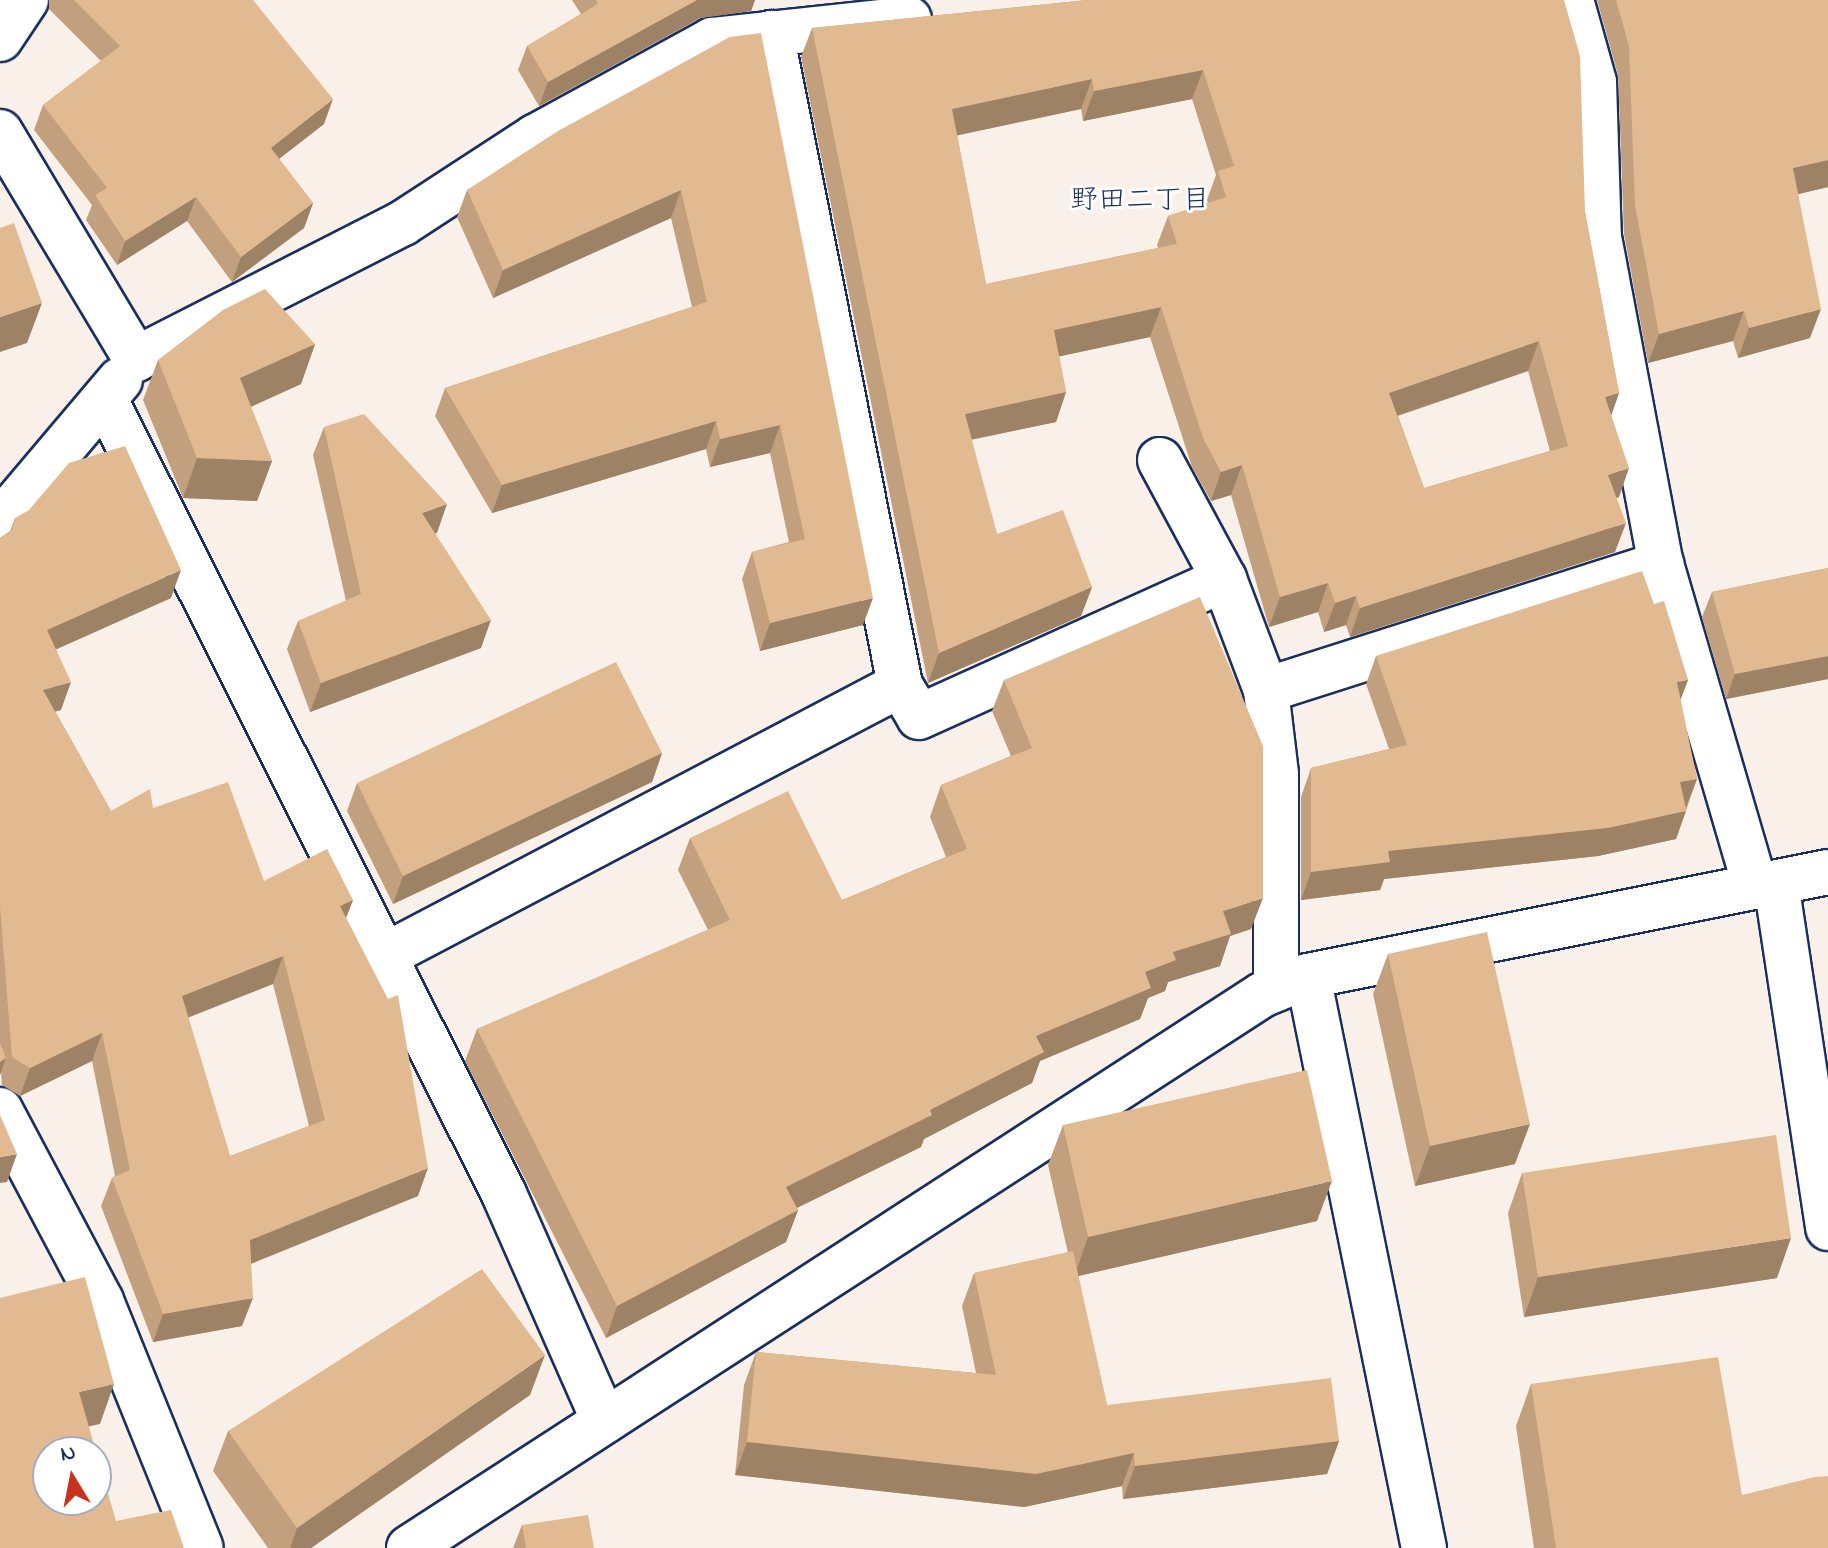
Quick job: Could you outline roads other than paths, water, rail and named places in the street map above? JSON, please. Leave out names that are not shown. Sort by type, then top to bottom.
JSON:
[{"type":"street","points":[[0,39],[26,0]]},
{"type":"street","points":[[1571,0],[1594,82],[1599,237],[1661,564],[1765,884],[1828,1228]]},
{"type":"street","points":[[0,522],[136,359],[403,223],[535,137],[712,40],[950,15]]},
{"type":"street","points":[[771,33],[900,685],[919,717],[1224,579]]},
{"type":"street","points":[[0,132],[136,359]]},
{"type":"street","points":[[105,399],[504,1194],[604,1421]]},
{"type":"street","points":[[1160,460],[1224,579],[1266,690],[1276,774],[1292,982],[1424,1548]]},
{"type":"street","points":[[1266,690],[1661,564]]},
{"type":"street","points":[[384,956],[900,685]]},
{"type":"street","points":[[409,1548],[1292,982],[1828,872]]},
{"type":"street","points":[[0,1110],[101,1301],[201,1548]]},
{"type":"district","name":"野田二丁目","points":[[1140,202]]}]
